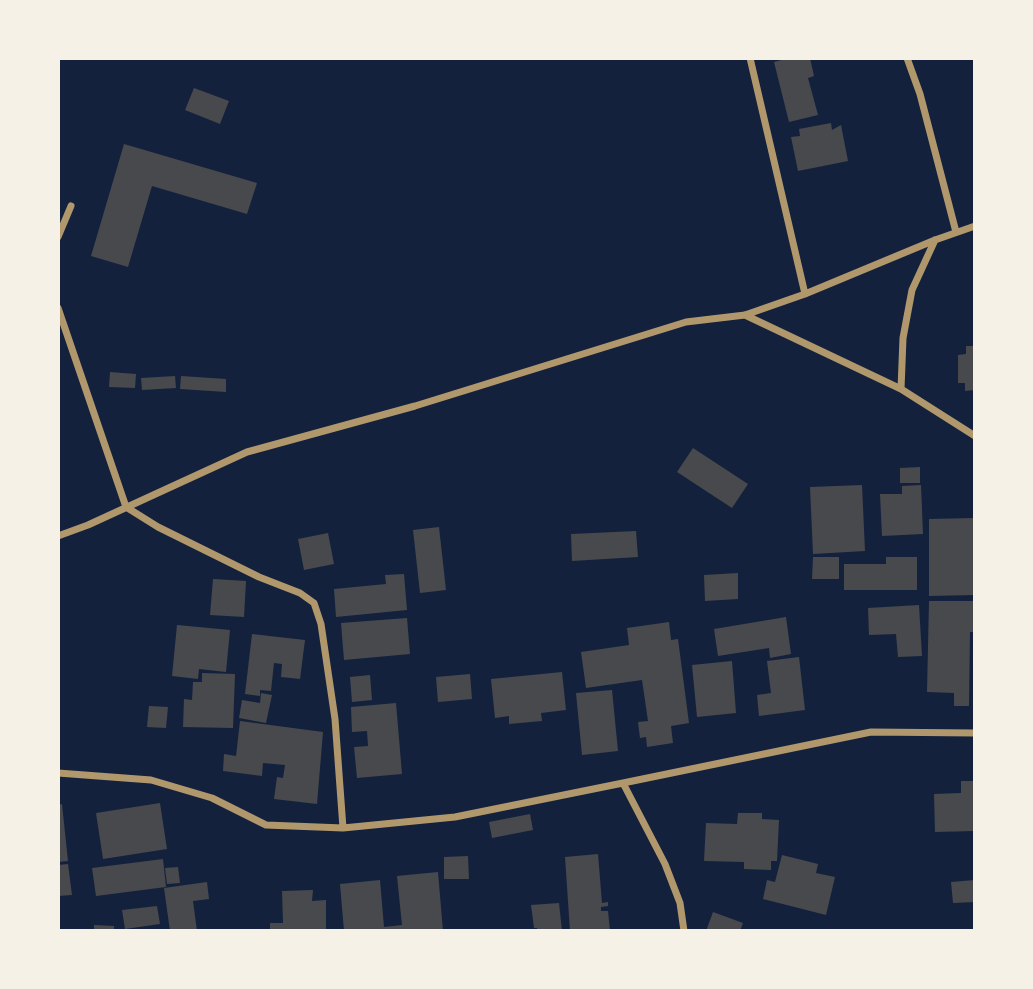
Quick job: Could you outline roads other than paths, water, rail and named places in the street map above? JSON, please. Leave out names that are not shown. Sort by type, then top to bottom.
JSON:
[{"type":"street","points":[[750,58],[805,294]]},
{"type":"street","points":[[907,58],[920,93],[956,232]]},
{"type":"street","points":[[58,237],[71,205]]},
{"type":"street","points":[[58,536],[247,452],[415,406],[686,321],[745,315],[975,226]]},
{"type":"street","points":[[901,390],[903,338],[912,290],[935,240]]},
{"type":"street","points":[[58,308],[126,507],[158,527],[259,578],[300,593],[314,603],[321,624],[335,719],[343,828]]},
{"type":"street","points":[[745,315],[901,390],[975,436]]},
{"type":"street","points":[[58,773],[151,780],[212,798],[267,825],[343,828],[455,817],[871,732],[975,733]]},
{"type":"street","points":[[623,783],[665,864],[680,903],[684,931]]}]
